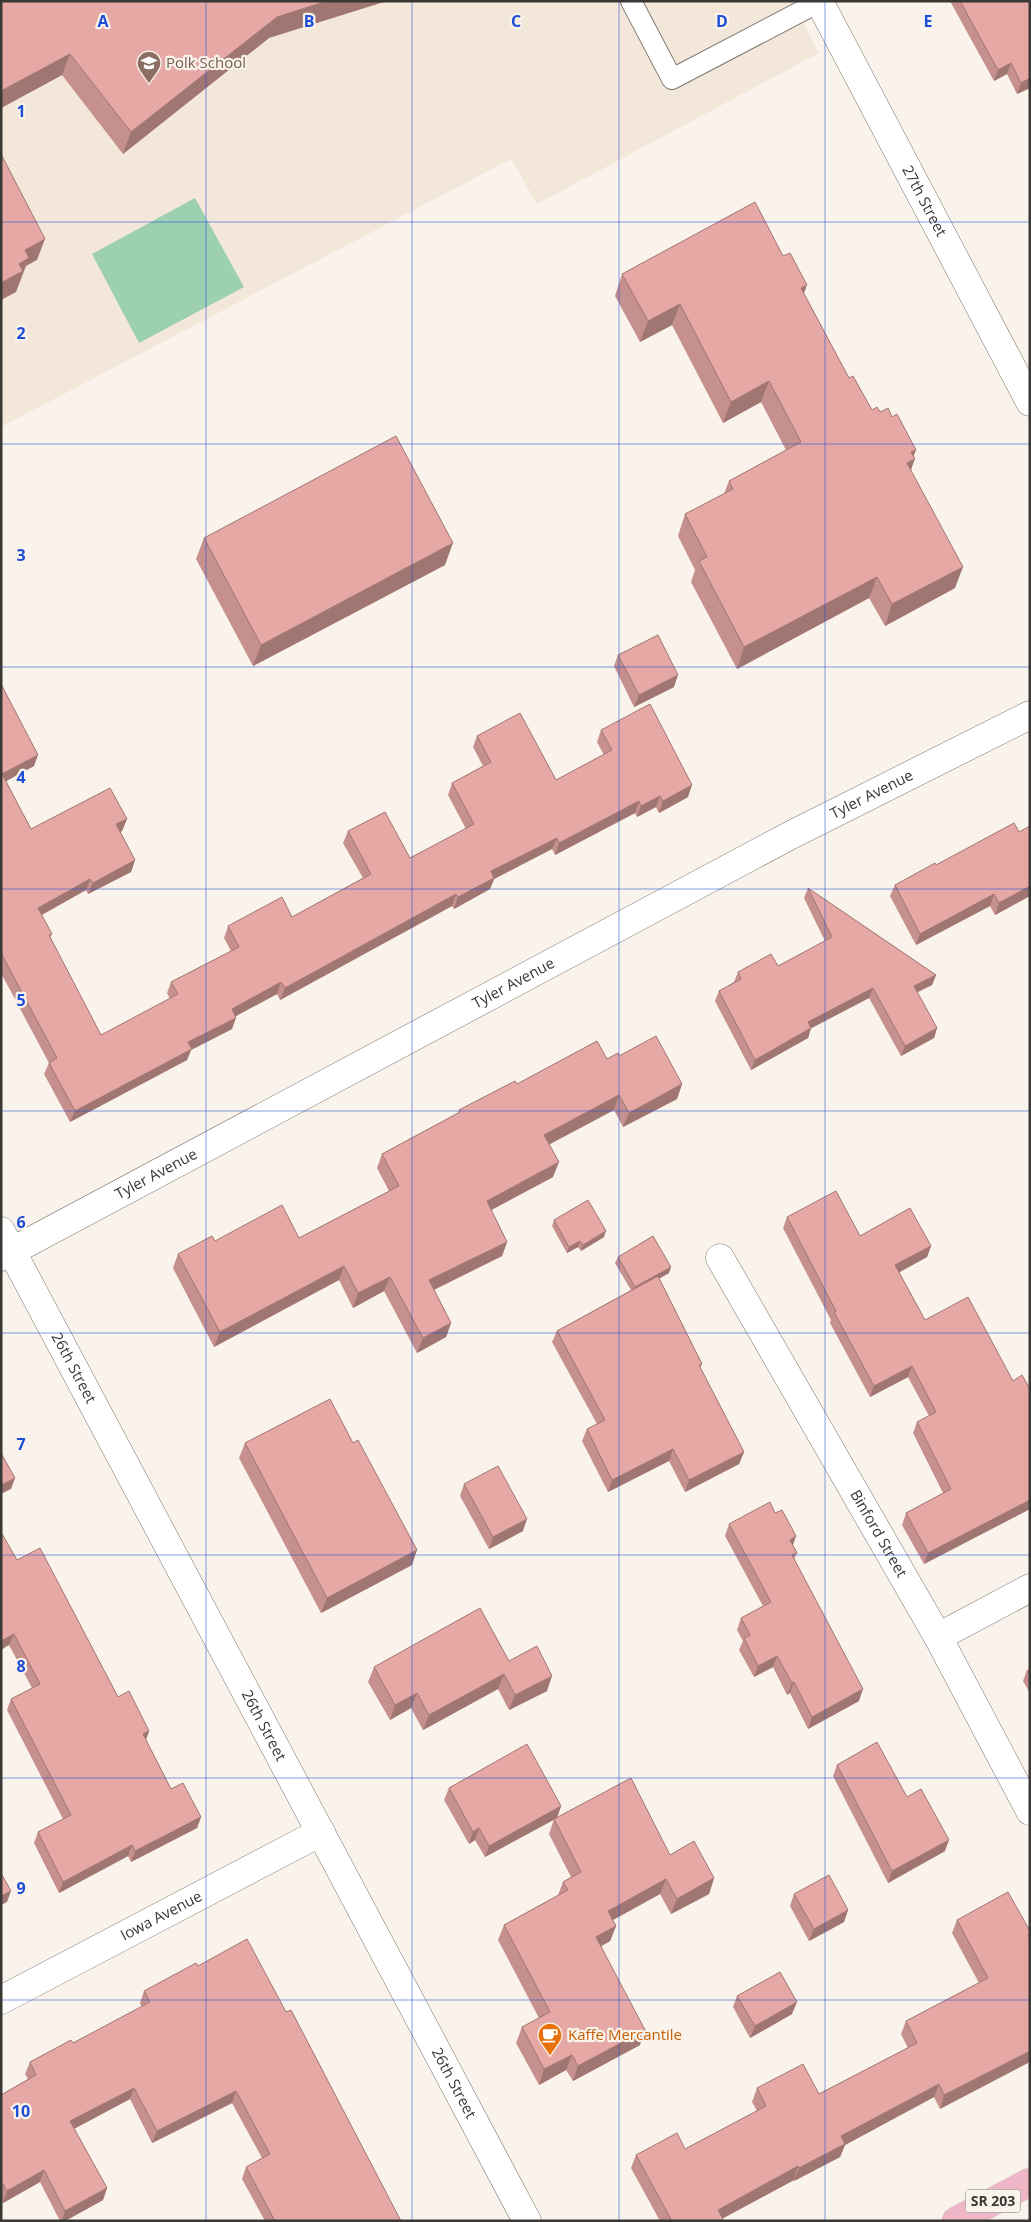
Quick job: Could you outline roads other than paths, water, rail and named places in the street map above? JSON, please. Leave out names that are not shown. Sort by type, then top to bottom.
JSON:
[{"type":"main road","name":"SR 203","points":[[956,2221],[1030,2182]]},
{"type":"street","name":"27th Street","points":[[819,2],[1030,402]]},
{"type":"street","name":"Tyler Avenue","points":[[5,1246],[791,835],[1030,715]]},
{"type":"street","name":"26th Street","points":[[5,1246],[528,2221]]},
{"type":"street","name":"Binford Street","points":[[720,1258],[938,1637],[1030,1811]]},
{"type":"street","points":[[938,1637],[1030,1588]]},
{"type":"street","name":"Iowa Avenue","points":[[1,2000],[321,1832]]},
{"type":"lane","points":[[631,1],[672,79],[819,2]]},
{"type":"place","name":"Polk School","points":[[149,84]]},
{"type":"place","name":"Kaffe Mercantile","points":[[550,2056]]}]
